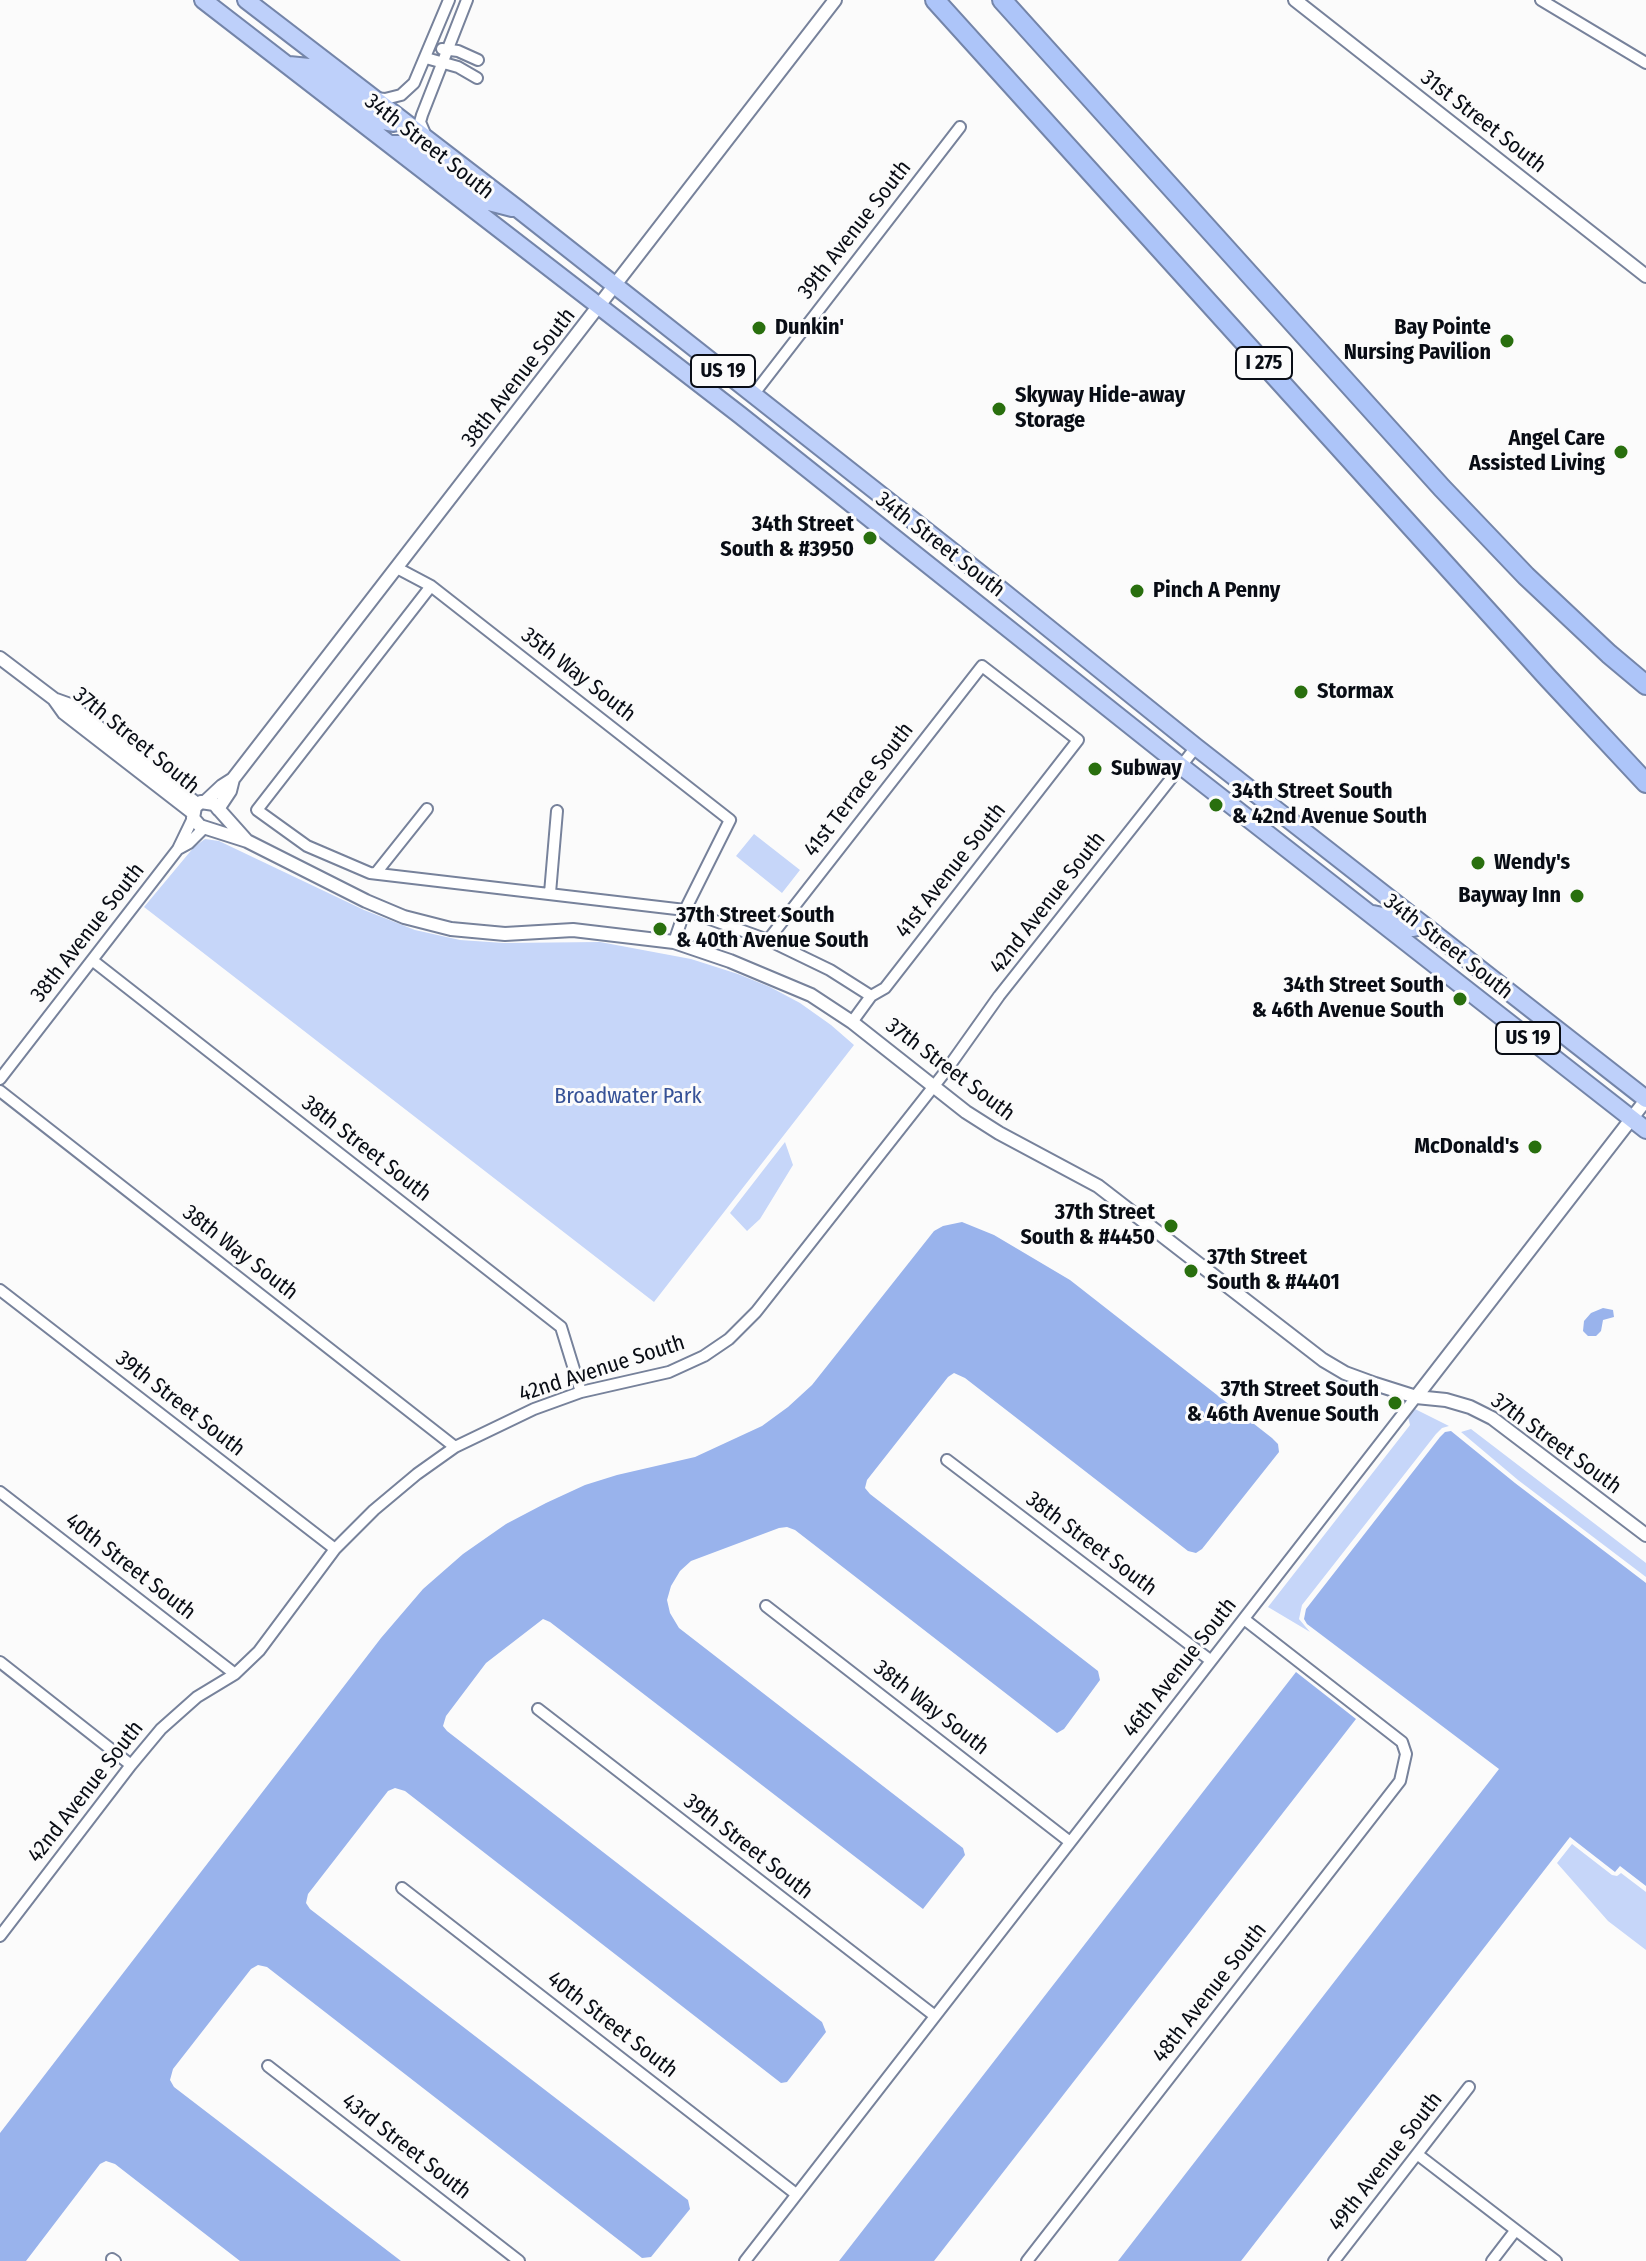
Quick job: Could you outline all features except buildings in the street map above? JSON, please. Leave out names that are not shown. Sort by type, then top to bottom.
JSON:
[{"type":"highway","name":"34th Street South","points":[[203,0],[799,461],[1181,766],[1646,1130]]},
{"type":"highway","name":"34th Street South","points":[[246,0],[518,209],[1646,1100]]},
{"type":"highway","name":"I 275","points":[[935,0],[1646,783]]},
{"type":"highway","name":"I 275","points":[[1002,0],[1442,488],[1526,576],[1646,685]]},
{"type":"highway","points":[[289,65],[309,67],[382,121],[403,121]]},
{"type":"highway","points":[[390,144],[415,147],[489,202],[518,209]]},
{"type":"highway","points":[[799,461],[827,471],[857,494],[880,495]]},
{"type":"highway","points":[[866,515],[884,516],[925,548],[954,553]]},
{"type":"highway","points":[[1593,726],[1646,795]]},
{"type":"highway","points":[[1370,914],[1395,919],[1413,928],[1423,925]]},
{"type":"highway","points":[[1410,945],[1424,939],[1445,954],[1466,958]]},
{"type":"street","points":[[374,98],[394,97],[409,90],[426,58],[449,0]]},
{"type":"street","points":[[429,140],[420,122],[467,0]]},
{"type":"street","name":"38th Avenue South","points":[[0,1079],[178,849],[197,809],[233,779],[835,0]]},
{"type":"street","name":"31st Street South","points":[[1295,0],[1646,276]]},
{"type":"street","points":[[1541,0],[1646,63]]},
{"type":"street","points":[[431,46],[458,51],[478,60]]},
{"type":"street","points":[[426,58],[458,67],[477,78]]},
{"type":"street","name":"39th Avenue South","points":[[753,395],[960,127]]},
{"type":"street","name":"35th Way South","points":[[397,568],[431,586],[730,820],[685,910]]},
{"type":"street","points":[[431,586],[257,810],[307,846],[376,873],[685,910],[768,940],[830,970],[871,996]]},
{"type":"street","name":"37th Street South","points":[[0,658],[54,699],[64,713],[197,809]]},
{"type":"street","name":"41st Terrace South","points":[[768,940],[982,666],[1078,740]]},
{"type":"street","name":"41st Avenue South","points":[[852,1022],[871,996],[885,988],[1078,740]]},
{"type":"street","name":"42nd Avenue South","points":[[2,1929],[161,1729],[197,1697],[235,1674],[259,1651],[335,1549],[374,1510],[417,1474],[455,1447],[534,1409],[581,1392],[669,1372],[704,1356],[729,1339],[756,1312],[945,1072],[999,996],[1196,747]]},
{"type":"street","name":"38th Avenue South","points":[[218,810],[230,791],[233,779]]},
{"type":"street","points":[[214,804],[218,810],[216,823],[206,828],[196,824],[197,809],[214,804]]},
{"type":"street","points":[[376,873],[427,809]]},
{"type":"street","name":"37th Street South","points":[[218,810],[247,841]]},
{"type":"street","points":[[550,893],[557,811]]},
{"type":"street","name":"38th Avenue South","points":[[178,849],[206,828]]},
{"type":"street","name":"37th Street South","points":[[206,828],[247,841],[404,917],[451,929],[505,934],[573,930],[674,942],[730,961],[811,995],[852,1022],[966,1112],[1098,1186],[1323,1360],[1345,1373],[1416,1397],[1470,1407],[1492,1418],[1646,1535]]},
{"type":"street","points":[[674,942],[685,910]]},
{"type":"street","name":"38th Street South","points":[[92,960],[561,1327],[581,1392]]},
{"type":"street","name":"38th Way South","points":[[0,1091],[455,1447]]},
{"type":"street","name":"46th Avenue South","points":[[745,2261],[1646,1100]]},
{"type":"street","name":"39th Street South","points":[[0,1290],[335,1549]]},
{"type":"street","name":"38th Street South","points":[[947,1460],[1210,1660]]},
{"type":"street","name":"40th Street South","points":[[0,1492],[235,1674]]},
{"type":"street","name":"38th Way South","points":[[766,1606],[1070,1842]]},
{"type":"street","name":"48th Avenue South","points":[[1027,2261],[1400,1781],[1406,1754],[1402,1742],[1244,1619]]},
{"type":"street","points":[[0,1662],[131,1765]]},
{"type":"street","name":"39th Street South","points":[[538,1709],[935,2016]]},
{"type":"street","name":"40th Street South","points":[[402,1888],[796,2194]]},
{"type":"street","name":"43rd Street South","points":[[268,2066],[519,2261]]},
{"type":"street","name":"49th Avenue South","points":[[1334,2261],[1469,2087]]},
{"type":"street","points":[[1417,2154],[1556,2261]]},
{"type":"street","points":[[1492,2261],[1515,2231]]},
{"type":"green space","points":[[754,834],[800,870],[782,893],[736,856]]},
{"type":"green space","name":"Broadwater Park","points":[[205,839],[219,841],[364,910],[415,930],[460,940],[504,943],[600,942],[691,959],[770,987],[800,1003],[854,1045],[654,1302],[144,907],[194,847]]},
{"type":"green space","points":[[785,1142],[793,1165],[760,1219],[747,1231],[730,1213]]},
{"type":"green space","points":[[1415,1409],[1449,1426],[1436,1434],[1302,1605],[1299,1619],[1310,1632],[1268,1607],[1410,1425],[1408,1417]]},
{"type":"green space","points":[[1471,1429],[1646,1563],[1646,1577],[1518,1480],[1461,1432]]},
{"type":"green space","points":[[1572,1844],[1612,1875],[1621,1873],[1646,1892],[1646,1950],[1608,1921],[1557,1863]]},
{"type":"water","points":[[962,1222],[994,1235],[1070,1280],[1272,1438],[1278,1444],[1279,1452],[1196,1553],[1188,1551],[965,1378],[954,1373],[948,1377],[867,1480],[865,1488],[1098,1671],[1100,1680],[1064,1729],[1057,1733],[795,1530],[779,1528],[691,1561],[680,1571],[667,1600],[679,1628],[963,1848],[965,1855],[923,1909],[543,1619],[486,1663],[446,1716],[443,1726],[822,2022],[826,2032],[787,2082],[781,2083],[405,1791],[395,1788],[388,1791],[308,1894],[306,1903],[310,1909],[688,2200],[690,2209],[651,2257],[642,2258],[267,1967],[258,1965],[251,1969],[173,2069],[170,2080],[174,2087],[401,2261],[240,2261],[115,2164],[106,2161],[100,2164],[26,2261],[0,2261],[0,2133],[381,1638],[423,1589],[463,1554],[506,1524],[546,1503],[585,1485],[617,1475],[695,1457],[762,1426],[812,1385],[934,1231]]},
{"type":"water","points":[[1603,1308],[1613,1310],[1614,1317],[1603,1320],[1601,1331],[1596,1336],[1588,1336],[1583,1331],[1584,1321],[1591,1313]]},
{"type":"water","points":[[1451,1431],[1646,1583],[1646,1886],[1620,1866],[1615,1872],[1570,1837],[1241,2261],[1118,2261],[1499,1769],[1304,1619],[1306,1609],[1440,1437]]},
{"type":"water","points":[[1296,1672],[1356,1719],[934,2261],[839,2261]]},
{"type":"place","name":"Dunkin'","points":[[759,328]]},
{"type":"place","name":"Bay Pointe Nursing Pavilion","points":[[1507,341]]},
{"type":"place","name":"Skyway Hide-away Storage","points":[[999,409]]},
{"type":"place","name":"Angel Care Assisted Living","points":[[1621,452]]},
{"type":"place","name":"34th Street South & #3950","points":[[870,538]]},
{"type":"place","name":"Pinch A Penny","points":[[1137,591]]},
{"type":"place","name":"Stormax","points":[[1301,692]]},
{"type":"place","name":"Subway","points":[[1095,769]]},
{"type":"place","name":"34th Street South & 42nd Avenue South","points":[[1216,805]]},
{"type":"place","name":"Wendy's","points":[[1478,863]]},
{"type":"place","name":"Bayway Inn","points":[[1577,896]]},
{"type":"place","name":"37th Street South & 40th Avenue South","points":[[660,929]]},
{"type":"place","name":"34th Street South & 46th Avenue South","points":[[1460,999]]},
{"type":"place","name":"McDonald's","points":[[1535,1147]]},
{"type":"place","name":"37th Street South & #4450","points":[[1171,1226]]},
{"type":"place","name":"37th Street South & #4401","points":[[1191,1271]]},
{"type":"place","name":"37th Street South & 46th Avenue South","points":[[1395,1403]]}]
